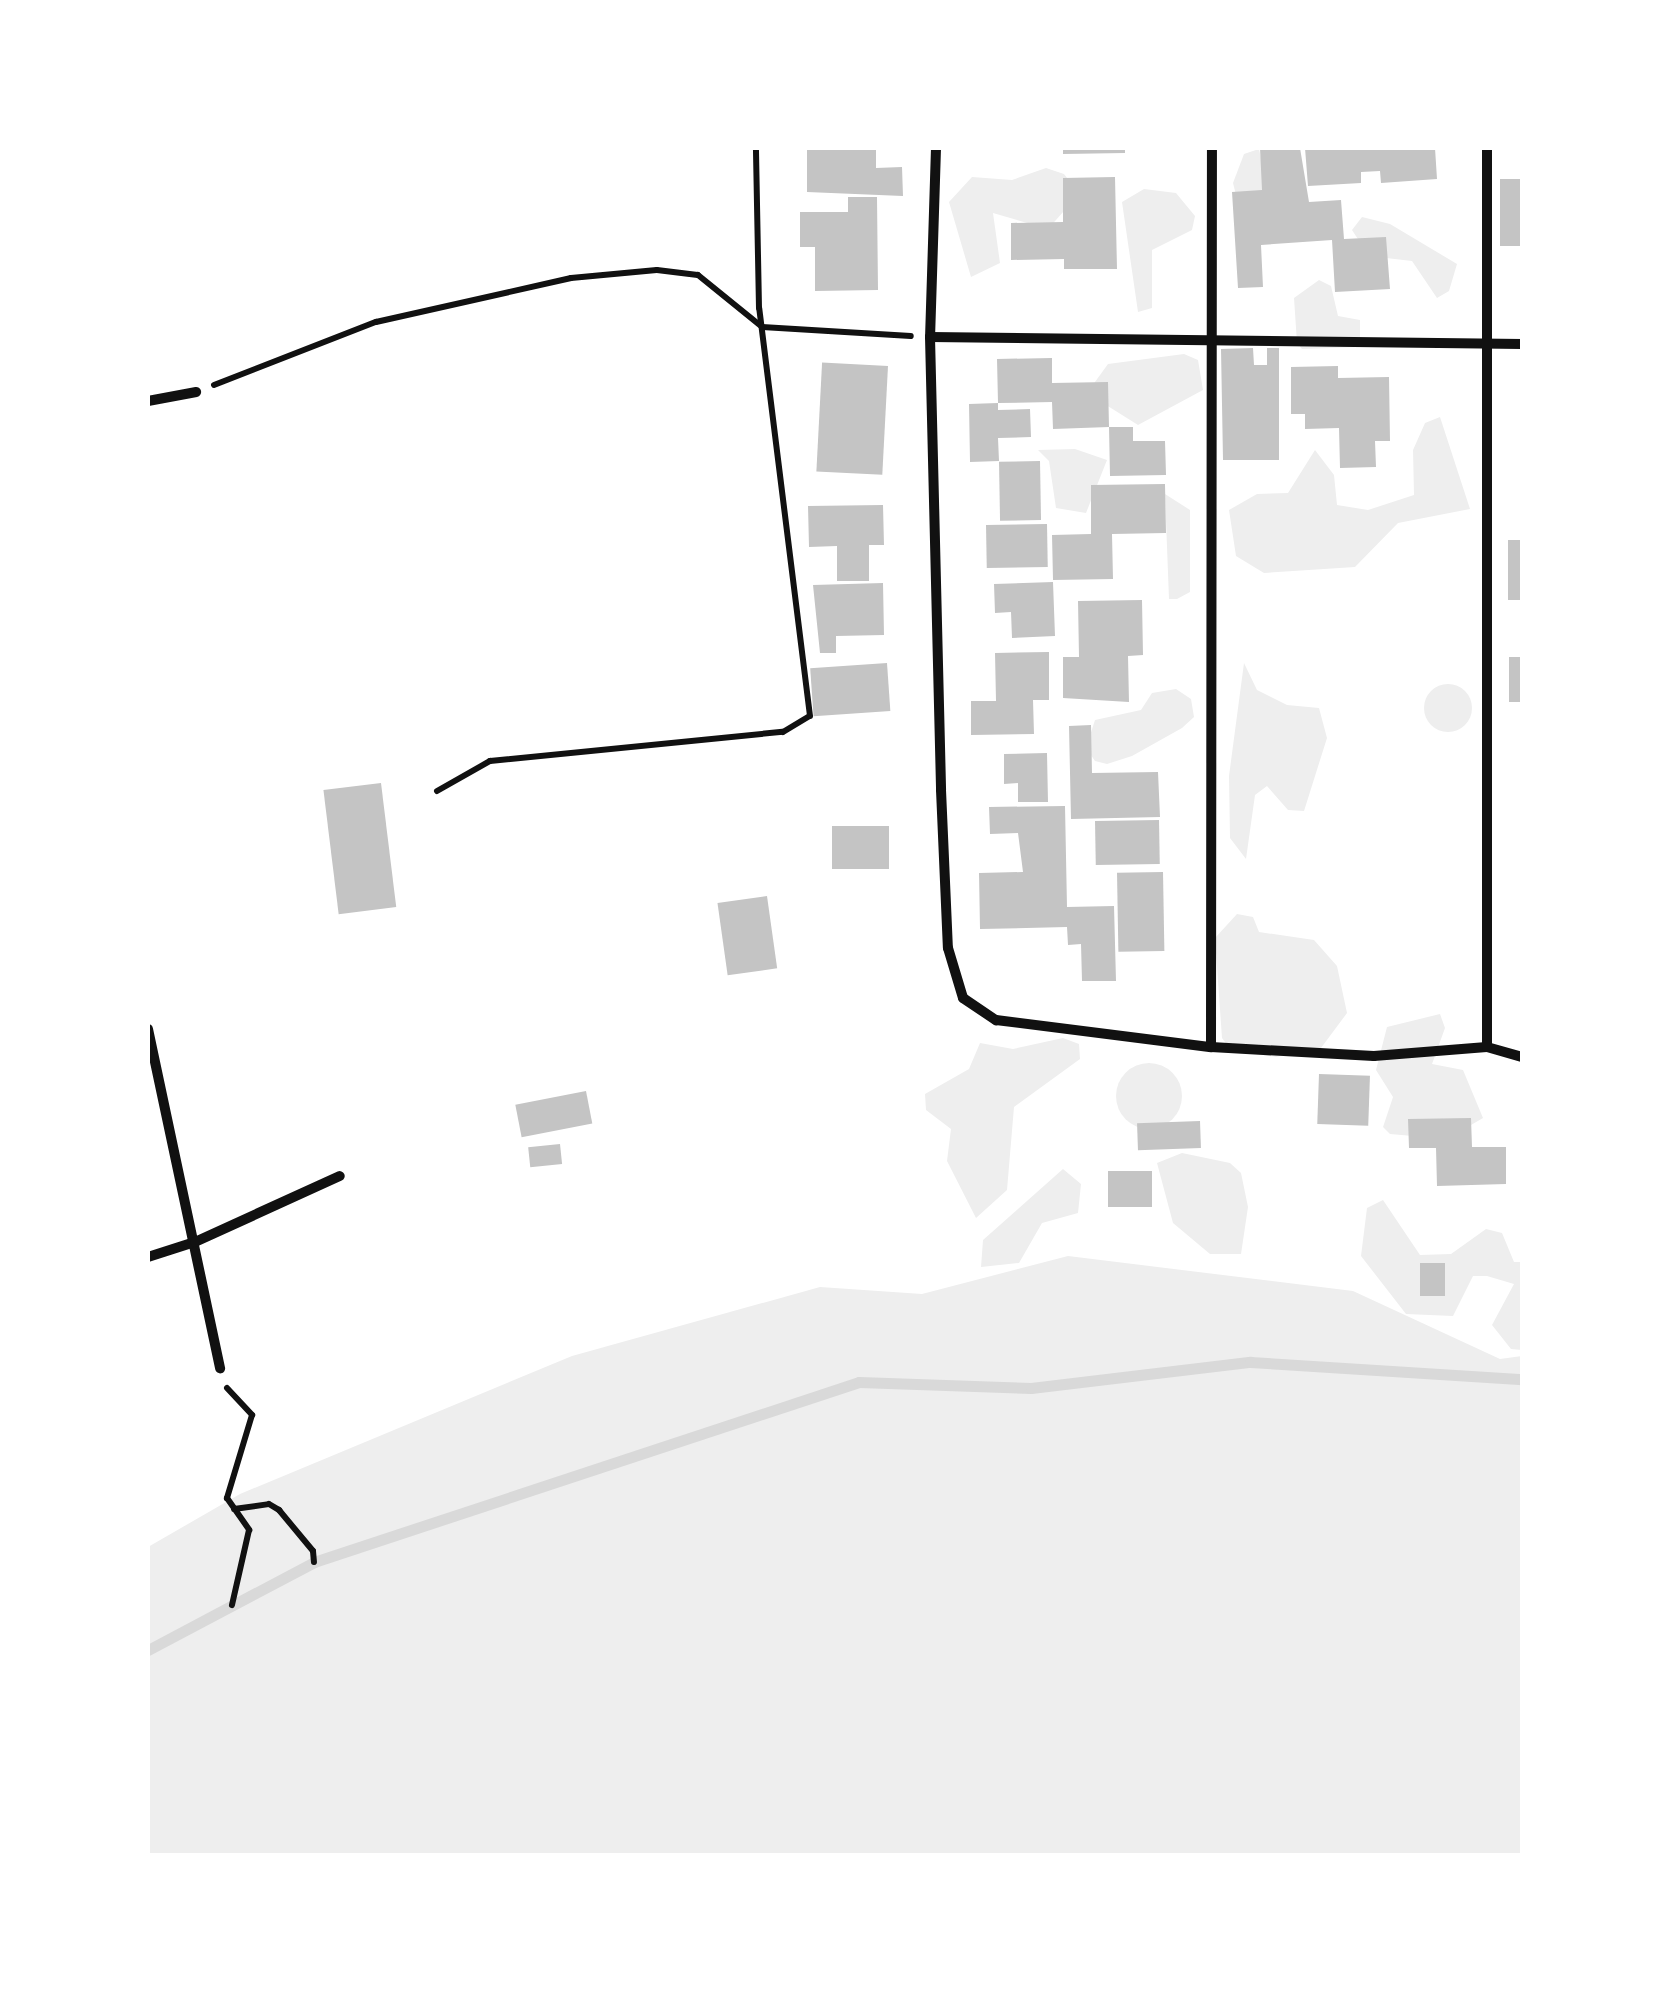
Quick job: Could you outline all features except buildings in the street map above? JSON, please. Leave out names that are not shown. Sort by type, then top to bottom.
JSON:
[{"type":"street","points":[[936,148],[930,337],[948,948],[963,998],[996,1020],[1212,1047],[1374,1056],[1487,1046],[1522,1057]]},
{"type":"street","points":[[1212,148],[1212,1047]]},
{"type":"street","points":[[1487,148],[1487,1046]]},
{"type":"street","points":[[930,337],[1522,344]]},
{"type":"street","points":[[148,401],[196,392]]},
{"type":"street","points":[[148,1029],[220,1368]]},
{"type":"street","points":[[148,1256],[196,1242],[340,1176]]},
{"type":"path","points":[[437,791],[490,761],[805,724],[810,716],[758,286],[756,148]]},
{"type":"path","points":[[196,392],[376,322],[570,278],[658,270],[698,275],[762,326],[930,337]]},
{"type":"path","points":[[220,1368],[226,1388],[252,1415],[226,1498],[250,1530],[232,1605]]},
{"type":"path","points":[[233,1509],[268,1504],[279,1510],[313,1550],[314,1562]]},
{"type":"shaded area","points":[[1259,149],[1268,194],[1236,195],[1233,183],[1244,154]]},
{"type":"shaded area","points":[[1046,168],[1064,174],[1079,194],[1048,229],[993,213],[1000,263],[971,277],[949,202],[972,177],[1012,180]]},
{"type":"shaded area","points":[[1144,189],[1176,193],[1195,216],[1192,230],[1152,250],[1152,308],[1138,312],[1122,202]]},
{"type":"shaded area","points":[[1362,217],[1390,224],[1457,264],[1449,291],[1437,298],[1412,261],[1369,256],[1352,230]]},
{"type":"shaded area","points":[[1319,280],[1331,286],[1338,316],[1360,320],[1360,347],[1302,349],[1297,343],[1294,298]]},
{"type":"shaded area","points":[[1184,354],[1198,360],[1203,390],[1138,425],[1087,393],[1108,364]]},
{"type":"shaded area","points":[[1440,417],[1470,509],[1398,523],[1355,567],[1264,573],[1236,556],[1229,510],[1257,494],[1288,493],[1315,450],[1334,475],[1337,505],[1368,510],[1414,495],[1413,450],[1425,423]]},
{"type":"shaded area","points":[[1075,449],[1107,460],[1086,513],[1056,508],[1049,461],[1038,450]]},
{"type":"shaded area","points":[[1165,494],[1190,510],[1190,592],[1177,599],[1169,599]]},
{"type":"shaded area","points":[[1244,663],[1257,690],[1287,705],[1319,708],[1327,738],[1304,811],[1288,810],[1267,786],[1255,795],[1246,859],[1230,838],[1229,776]]},
{"type":"shaded area","points":[[1448,684],[1465,691],[1472,708],[1465,725],[1448,732],[1431,725],[1424,708],[1431,691]]},
{"type":"shaded area","points":[[1176,689],[1191,699],[1194,717],[1182,728],[1132,756],[1107,764],[1095,761],[1086,748],[1095,720],[1141,710],[1152,693]]},
{"type":"shaded area","points":[[1237,914],[1253,917],[1259,932],[1314,940],[1337,966],[1347,1013],[1321,1048],[1276,1057],[1231,1050],[1222,1038],[1215,938]]},
{"type":"shaded area","points":[[1440,1014],[1445,1028],[1432,1064],[1463,1070],[1483,1118],[1447,1139],[1390,1134],[1383,1127],[1393,1097],[1376,1070],[1387,1027]]},
{"type":"shaded area","points":[[1063,1038],[1079,1044],[1080,1059],[1014,1107],[1007,1190],[976,1218],[947,1161],[951,1129],[926,1110],[925,1094],[969,1069],[980,1043],[1013,1049]]},
{"type":"shaded area","points":[[1149,1063],[1172,1073],[1182,1096],[1172,1119],[1149,1129],[1126,1119],[1116,1096],[1126,1073]]},
{"type":"shaded area","points":[[1182,1153],[1230,1163],[1241,1173],[1248,1207],[1241,1254],[1210,1254],[1173,1223],[1157,1163]]},
{"type":"shaded area","points":[[1063,1169],[1081,1184],[1078,1213],[1042,1223],[1019,1263],[981,1267],[983,1240]]},
{"type":"shaded area","points":[[1383,1200],[1420,1255],[1451,1254],[1486,1229],[1502,1233],[1514,1262],[1522,1262],[1522,1350],[1511,1349],[1492,1325],[1514,1284],[1473,1276],[1453,1316],[1406,1314],[1361,1256],[1367,1208]]},
{"type":"shaded area","points":[[1068,1256],[1353,1291],[1500,1359],[1522,1356],[1522,1855],[148,1855],[148,1547],[240,1494],[572,1356],[820,1287],[922,1294]]},
{"type":"waterway","points":[[148,1650],[314,1562],[859,1382],[1031,1388],[1250,1362],[1522,1379]]}]
